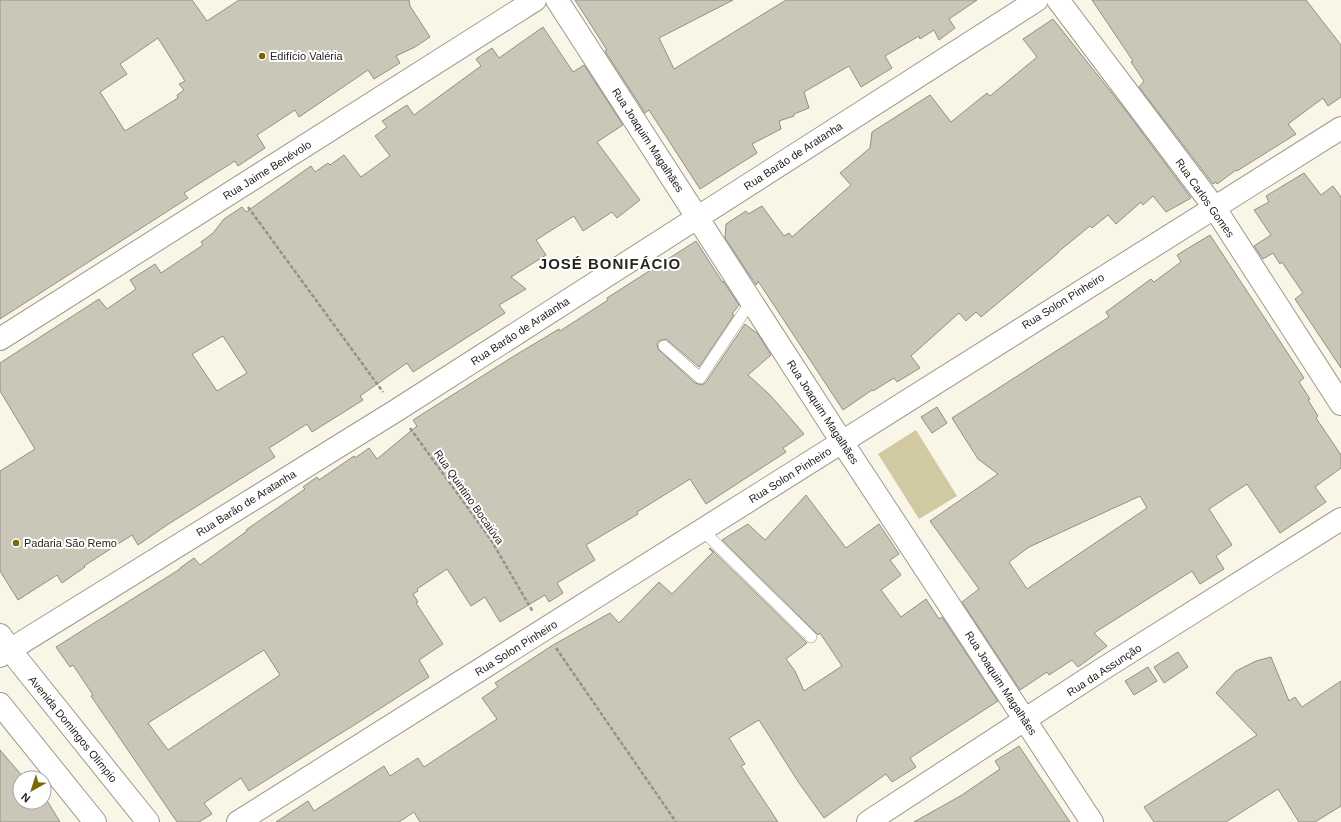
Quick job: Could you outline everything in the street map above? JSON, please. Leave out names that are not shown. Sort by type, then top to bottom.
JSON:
[{"type":"street","name":"Rua Jaime Benévolo","points":[[0,339],[535,0]]},
{"type":"street","name":"Rua Joaquim Magalhães","points":[[557,0],[752,300],[842,442],[1092,822]]},
{"type":"street","name":"Rua Carlos Gomes","points":[[1058,0],[1214,207],[1341,404]]},
{"type":"street","name":"Rua Barão de Aratanha","points":[[3,647],[397,410],[698,217],[1027,3]]},
{"type":"street","name":"Rua Solon Pinheiro","points":[[238,822],[976,356],[1341,128]]},
{"type":"street","name":"Rua da Assunção","points":[[868,822],[1101,670],[1341,519]]},
{"type":"street","name":"Avenida Domingos Olímpio","points":[[3,647],[148,822]]},
{"type":"street","points":[[0,704],[95,822]]},
{"type":"lane","points":[[664,346],[700,378],[752,300]]},
{"type":"lane","points":[[702,530],[811,637]]},
{"type":"path","name":"Rua Quintino Bocaiúva","points":[[236,190],[491,540],[544,630],[676,822]]},
{"type":"shaded area","points":[[916,430],[957,496],[919,519],[878,454]]},
{"type":"building","points":[[0,0],[192,0],[207,21],[239,0],[409,0],[410,6],[430,37],[415,47],[396,56],[400,63],[374,79],[368,70],[299,117],[295,110],[257,135],[265,148],[238,166],[235,161],[184,193],[188,198],[0,319]],"holes":[[[158,38],[185,81],[179,84],[184,90],[177,95],[178,98],[125,131],[100,92],[127,74],[120,64]]]},
{"type":"building","points":[[575,0],[733,0],[659,38],[674,69],[786,0],[977,0],[949,19],[955,28],[939,40],[934,30],[920,39],[919,36],[885,56],[892,68],[861,87],[849,66],[804,92],[809,108],[794,114],[794,116],[779,121],[781,129],[752,144],[757,153],[700,189],[649,110],[645,113],[605,51],[607,50]]},
{"type":"building","points":[[1092,0],[1306,0],[1341,45],[1341,97],[1328,106],[1323,98],[1288,124],[1296,134],[1237,171],[1236,170],[1217,184],[1216,182],[1213,184],[1139,87],[1144,81],[1131,62],[1133,61]]},
{"type":"building","points":[[1053,19],[1123,107],[1191,198],[1166,212],[1153,196],[1143,205],[1141,202],[1116,224],[1108,215],[1092,228],[1090,226],[981,317],[976,312],[966,321],[959,313],[911,356],[920,368],[897,382],[894,378],[873,391],[872,390],[843,410],[758,281],[756,285],[725,238],[726,224],[746,211],[748,214],[762,206],[784,236],[789,233],[792,237],[851,185],[840,173],[870,148],[872,132],[930,95],[951,122],[987,93],[990,96],[1037,57],[1023,39]]},
{"type":"building","points":[[543,27],[573,72],[584,65],[623,125],[597,142],[640,200],[617,218],[612,212],[583,231],[574,216],[536,240],[546,255],[511,277],[526,289],[499,305],[505,313],[413,372],[407,363],[360,396],[363,400],[312,432],[307,424],[269,448],[275,457],[138,545],[132,535],[84,566],[85,567],[62,583],[57,575],[18,600],[0,571],[0,471],[35,449],[0,391],[0,363],[99,299],[107,309],[136,289],[130,280],[155,264],[161,273],[203,245],[201,242],[213,233],[224,219],[242,207],[246,212],[311,166],[315,172],[328,163],[330,165],[344,155],[361,177],[390,156],[375,136],[387,127],[382,121],[407,105],[414,115],[481,66],[476,59],[492,48],[499,58]],"holes":[[[223,336],[247,373],[217,391],[192,354]]]},
{"type":"building","points":[[1304,173],[1321,195],[1333,186],[1341,197],[1341,368],[1295,299],[1303,293],[1282,262],[1280,264],[1273,253],[1263,259],[1254,246],[1271,235],[1254,210],[1269,202],[1266,196]]},
{"type":"building","points":[[1210,235],[1304,378],[1299,382],[1310,399],[1308,400],[1318,416],[1316,418],[1341,455],[1341,468],[1315,487],[1326,502],[1280,533],[1247,484],[1209,509],[1232,545],[1216,556],[1224,569],[1200,584],[1192,571],[1094,633],[1107,646],[1078,667],[1072,660],[1049,675],[1047,672],[1020,690],[962,602],[979,589],[930,521],[998,474],[978,459],[952,418],[1109,317],[1106,312],[1151,279],[1154,282],[1181,262],[1177,255]],"holes":[[[1140,496],[1147,508],[1027,589],[1009,562],[1029,547]]]},
{"type":"building","points":[[696,241],[739,305],[732,314],[734,315],[699,367],[666,339],[659,341],[657,344],[658,349],[695,383],[702,385],[706,382],[745,324],[758,334],[771,355],[748,375],[769,394],[804,434],[783,448],[786,452],[706,504],[690,479],[637,512],[638,514],[586,545],[595,560],[557,583],[563,593],[549,602],[545,595],[500,622],[485,597],[471,606],[447,569],[417,589],[418,591],[413,594],[418,602],[416,603],[443,644],[419,660],[429,677],[249,791],[241,778],[204,803],[212,814],[199,822],[177,822],[91,696],[93,695],[73,665],[70,667],[56,647],[180,569],[194,558],[200,565],[247,531],[246,530],[305,489],[303,487],[317,477],[319,480],[354,456],[355,458],[369,448],[377,459],[417,426],[413,420],[514,356],[559,329],[560,331],[608,300],[607,298]],"holes":[[[264,650],[280,675],[168,750],[148,723]]]},
{"type":"building","points":[[937,407],[947,423],[932,433],[921,417]]},
{"type":"building","points":[[806,495],[846,548],[879,524],[899,554],[890,560],[901,575],[881,590],[901,617],[926,599],[939,619],[942,617],[998,701],[910,758],[916,767],[892,782],[886,774],[824,818],[799,783],[759,720],[729,738],[745,764],[741,766],[778,822],[420,822],[414,812],[399,822],[276,822],[308,801],[314,811],[384,766],[390,776],[418,758],[424,767],[497,719],[482,698],[498,687],[495,683],[553,645],[610,613],[619,623],[659,582],[672,594],[713,552],[709,549],[710,548],[807,643],[786,659],[795,671],[804,691],[842,666],[820,633],[818,635],[722,540],[748,524],[765,540]]},
{"type":"building","points":[[1178,652],[1188,667],[1164,683],[1154,667]]},
{"type":"building","points":[[1271,657],[1289,701],[1295,697],[1302,707],[1341,681],[1341,806],[1315,822],[1299,822],[1278,789],[1226,822],[1154,822],[1144,807],[1257,735],[1216,693],[1236,671],[1256,661]]},
{"type":"building","points":[[1148,667],[1157,681],[1134,695],[1125,681]]},
{"type":"building","points":[[1019,746],[1070,822],[914,822],[962,795],[1000,769],[995,761]]},
{"type":"building","points":[[0,750],[17,770],[12,770],[12,810],[52,809],[60,822],[0,822]]},
{"type":"place","name":"Edifício Valéria","points":[[262,56]]},
{"type":"place","name":"Padaria São Remo","points":[[16,543]]},
{"type":"district","name":"JOSÉ BONIFÁCIO","points":[[610,264]]}]
